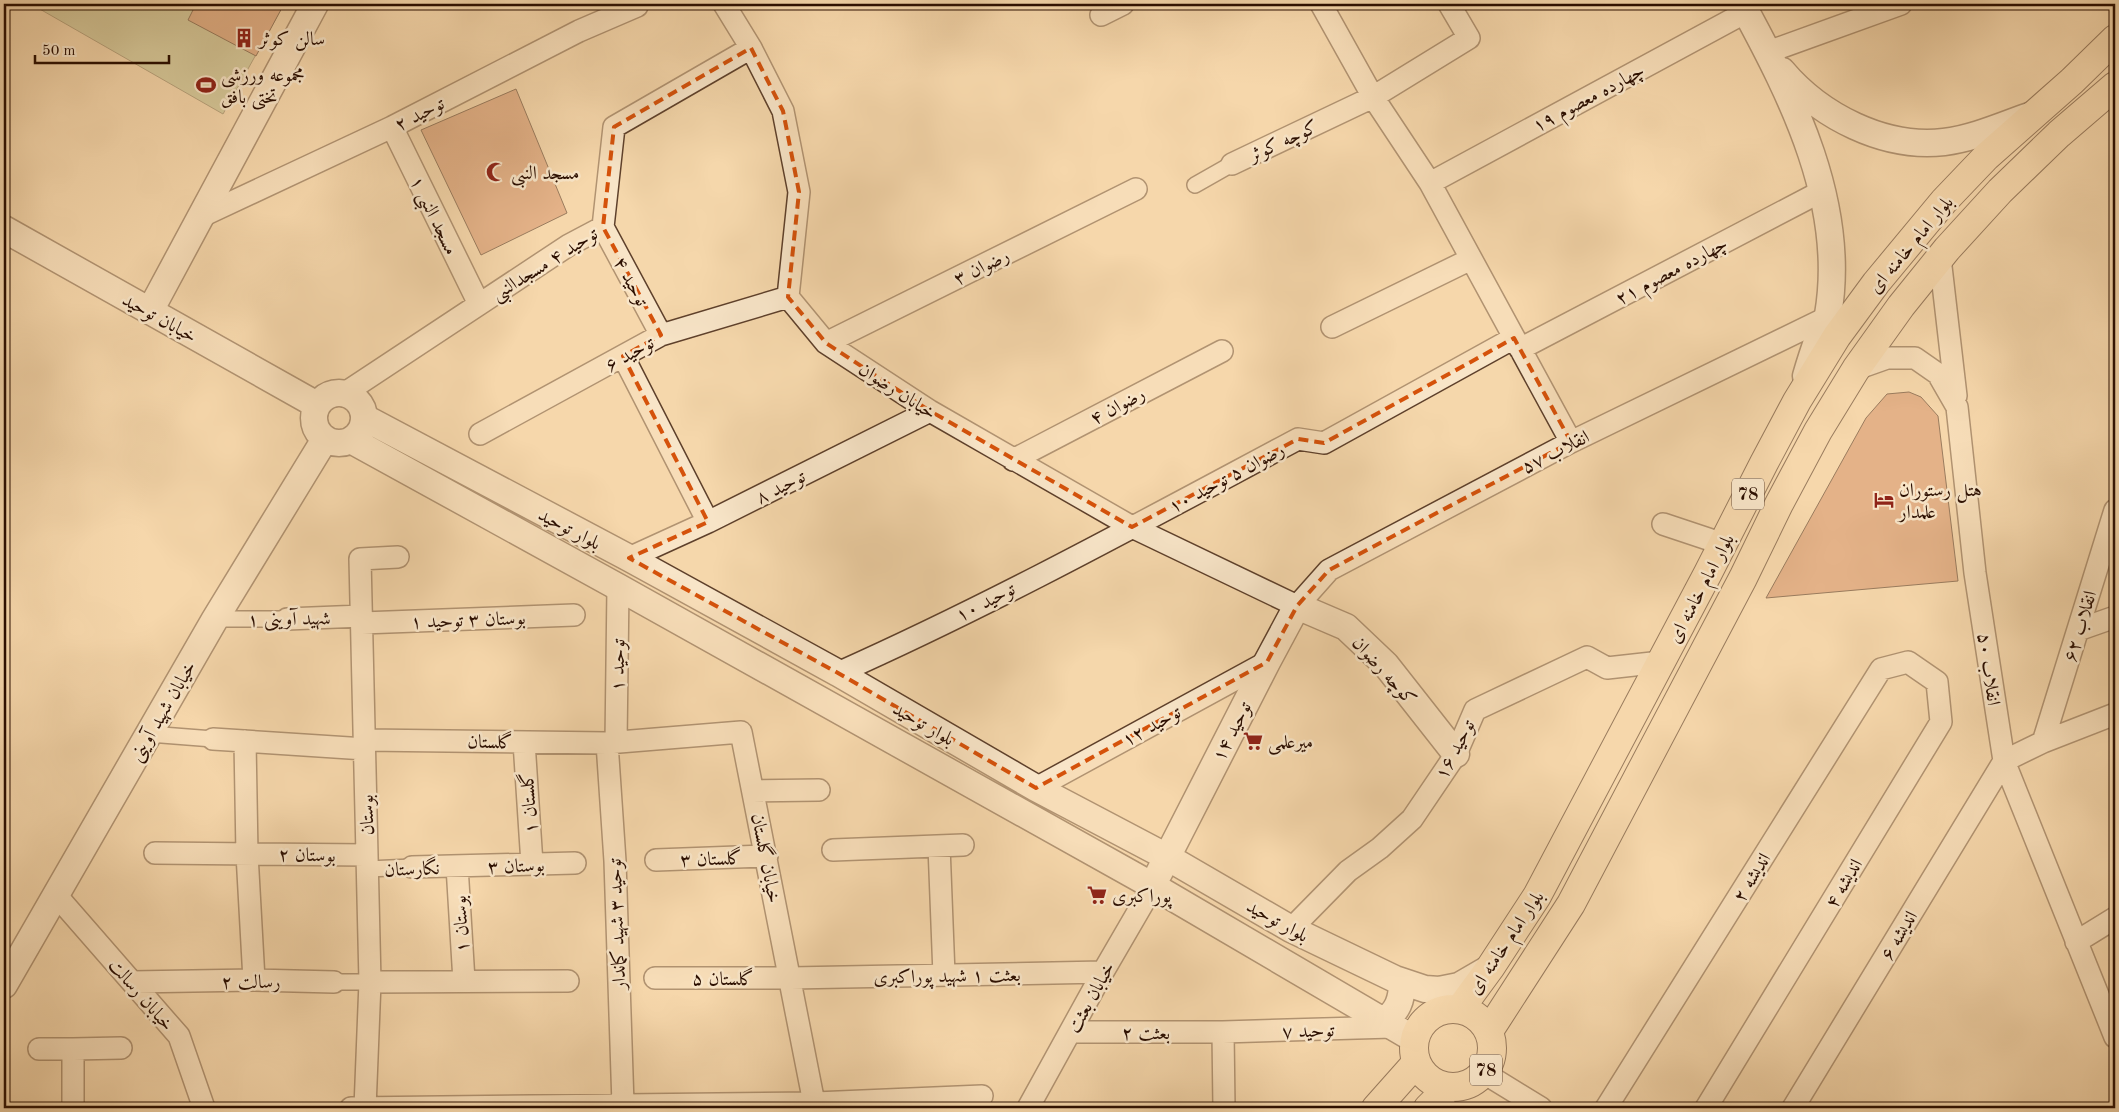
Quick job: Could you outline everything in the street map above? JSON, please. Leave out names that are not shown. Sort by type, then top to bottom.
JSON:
[{"type":"main road","name":"بلوار امام خامنه ای","points":[[1460,1009],[1490,968],[1537,896],[1797,401],[1837,336],[1876,283],[1956,189],[1986,157],[2037,113],[2115,38]]},
{"type":"main road","name":"بلوار امام خامنه ای","points":[[1489,1031],[1570,904],[1743,578],[1779,504],[1818,431],[1856,369],[1901,306],[1940,258],[2000,191],[2059,134],[2115,86]]},
{"type":"main road","points":[[1646,690],[1649,706],[1657,710],[1678,700]]},
{"type":"main road","points":[[1582,809],[1598,796],[1608,802],[1613,822]]},
{"type":"main road","points":[[1376,1108],[1401,1038],[1420,1026],[1428,1017],[1439,1010],[1460,1009]]},
{"type":"main road","name":"78","points":[[1401,1038],[1429,1080],[1438,1085],[1449,1087],[1464,1086],[1484,1073],[1493,1048],[1489,1031],[1477,1016],[1460,1009]]},
{"type":"main road","name":"78","points":[[1428,1108],[1449,1087]]},
{"type":"street","points":[[150,311],[315,4]]},
{"type":"street","points":[[724,4],[751,48],[783,111],[799,192],[788,297]]},
{"type":"street","points":[[1101,15],[1123,4]]},
{"type":"street","points":[[1321,4],[1373,97],[1430,182],[1571,442]]},
{"type":"street","name":"کوچه کوثر","points":[[1194,185],[1232,164],[1373,97],[1469,38],[1449,4]]},
{"type":"street","points":[[1769,54],[1901,4]]},
{"type":"street","name":"توحید ۲","points":[[200,217],[392,127],[579,31],[636,6]]},
{"type":"street","points":[[1744,8],[1769,54],[1813,157],[1830,232],[1832,263],[1828,317],[1797,401]]},
{"type":"street","name":"چهارده معصوم ۱۹","points":[[1430,182],[1744,8]]},
{"type":"street","name":"توحید ۴ مسجدالنبی","points":[[346,393],[569,245],[603,227],[614,127],[751,48]]},
{"type":"street","points":[[1769,54],[1794,84],[1821,108],[1854,126],[1899,139],[1914,142],[1943,142],[1967,138],[2037,113]]},
{"type":"street","name":"مسجد النبی ۱","points":[[392,127],[479,304]]},
{"type":"street","name":"رضوان ۳","points":[[826,344],[1136,189]]},
{"type":"street","name":"چهارده معصوم ۲۱","points":[[1324,443],[1822,191]]},
{"type":"street","name":"توحید ۴","points":[[603,227],[661,335]]},
{"type":"street","name":"خیابان توحید","points":[[4,229],[317,405]]},
{"type":"street","points":[[1332,327],[1471,258]]},
{"type":"street","points":[[1940,258],[1957,407]]},
{"type":"street","name":"توحید ۶","points":[[480,434],[661,335],[788,297]]},
{"type":"street","name":"خیابان رضوان","points":[[788,297],[826,344],[930,411],[1132,527],[1298,606]]},
{"type":"street","name":"انقلاب ۵۷","points":[[1298,606],[1330,570],[1571,442],[1828,317]]},
{"type":"street","name":"رضوان ۴","points":[[1013,460],[1222,351]]},
{"type":"street","points":[[623,356],[708,522]]},
{"type":"street","name":"انقلاب ۵۰","points":[[1856,369],[1887,358],[1915,358],[1938,374],[1957,407],[1975,573],[2004,762],[2115,1037]]},
{"type":"street","points":[[346,393],[360,402],[365,418],[361,431],[338,440],[317,430],[313,417],[317,405],[329,394],[346,393]]},
{"type":"street","name":"توحید ۸","points":[[629,558],[708,522],[930,411]]},
{"type":"street","name":"بلوار توحید","points":[[365,418],[629,558],[838,673],[1036,788],[1167,857],[1291,929],[1402,982],[1439,990],[1459,986],[1490,968]]},
{"type":"street","name":"رضوان ۵ توحید ۱۰","points":[[1132,527],[1298,439],[1324,443]]},
{"type":"street","name":"بلوار توحید","points":[[338,440],[391,463],[618,587],[1153,886],[1401,1038]]},
{"type":"street","name":"خیابان شهید آوینی","points":[[4,985],[215,619],[338,440]]},
{"type":"street","points":[[391,463],[393,454],[398,446],[408,442]]},
{"type":"street","name":"انقلاب ۶۲","points":[[2044,742],[2115,510]]},
{"type":"street","points":[[1664,524],[1723,544]]},
{"type":"street","name":"توحید ۱۰","points":[[838,673],[888,650],[1132,527]]},
{"type":"street","name":"بوستان","points":[[365,1108],[370,982],[360,559],[398,557]]},
{"type":"street","name":"توحید ۱","points":[[612,743],[618,587]]},
{"type":"street","name":"توحید ۱۴","points":[[1153,886],[1267,662],[1298,606]]},
{"type":"street","name":"کوچه رضوان","points":[[1298,606],[1346,627],[1386,665],[1456,754]]},
{"type":"street","name":"بوستان ۳ توحید ۱","points":[[362,620],[574,615]]},
{"type":"street","points":[[2078,630],[2115,617]]},
{"type":"street","name":"شهید آوینی ۱","points":[[215,619],[362,620]]},
{"type":"street","name":"توحید ۱۶","points":[[1291,929],[1348,871],[1380,848],[1412,819],[1456,754],[1475,710],[1587,657],[1607,668],[1661,662]]},
{"type":"street","name":"توحید ۱۲","points":[[1036,788],[1267,662]]},
{"type":"street","name":"اندیشه ۲","points":[[1606,1108],[1881,669],[1908,662]]},
{"type":"street","name":"اندیشه ۴","points":[[1706,1108],[1941,722],[1937,682],[1908,662]]},
{"type":"street","points":[[2004,762],[2044,742],[2115,714]]},
{"type":"street","name":"خیابان گلستان","points":[[612,743],[741,732],[815,1106]]},
{"type":"street","points":[[149,734],[213,739]]},
{"type":"street","name":"گلستان","points":[[213,739],[365,745],[524,742],[612,743]]},
{"type":"street","points":[[245,741],[247,854],[254,980]]},
{"type":"street","name":"گلستان ۱","points":[[524,742],[532,864]]},
{"type":"street","name":"توحید ۳ شهید کماندار","points":[[612,743],[623,1105]]},
{"type":"street","name":"اندیشه ۶","points":[[1793,1108],[2004,762]]},
{"type":"street","points":[[753,791],[819,790]]},
{"type":"street","points":[[833,850],[963,845]]},
{"type":"street","points":[[939,846],[944,975]]},
{"type":"street","name":"بوستان ۲","points":[[155,853],[247,854],[367,862]]},
{"type":"street","name":"گلستان ۳","points":[[656,860],[767,856]]},
{"type":"street","name":"نگارستان","points":[[367,862],[412,868],[457,866]]},
{"type":"street","name":"بوستان ۳","points":[[457,866],[575,863]]},
{"type":"street","name":"بوستان ۱","points":[[457,866],[464,981]]},
{"type":"street","name":"خیابان بعثت","points":[[1028,1108],[1153,886]]},
{"type":"street","name":"خیابان رسالت","points":[[56,895],[179,1036],[204,1108]]},
{"type":"street","points":[[2076,942],[2115,918]]},
{"type":"street","name":"بعثت ۱ شهید پوراکبری","points":[[791,978],[1103,972]]},
{"type":"street","name":"گلستان ۵","points":[[655,978],[791,978]]},
{"type":"street","name":"رسالت ۲","points":[[132,982],[254,980],[370,982]]},
{"type":"street","name":"بوستان ۱","points":[[370,982],[568,981]]},
{"type":"street","points":[[1401,1038],[1392,1016],[1400,1004],[1402,982]]},
{"type":"street","name":"بعثت ۲","points":[[1070,1032],[1223,1032]]},
{"type":"street","points":[[1223,1032],[1224,1108]]},
{"type":"street","name":"توحید ۷","points":[[1223,1032],[1401,1038]]},
{"type":"street","points":[[39,1049],[121,1048]]},
{"type":"street","points":[[73,1049],[73,1108]]},
{"type":"street","points":[[1484,1073],[1540,1108]]},
{"type":"street","points":[[351,1108],[623,1105],[815,1106],[982,1096]]},
{"type":"highlighted area","points":[[751,48],[783,111],[799,192],[788,297],[826,343],[930,411],[1132,527],[1298,439],[1324,443],[1514,338],[1571,442],[1329,570],[1297,606],[1267,662],[1036,788],[838,673],[629,558],[708,522],[623,356],[661,335],[603,227],[614,127]]},
{"type":"green space","name":"مجموعه ورزشی تختی بافق","points":[[31,4],[284,4],[223,114]]},
{"type":"building","name":"سالن کوثر","points":[[196,4],[284,4],[256,56],[188,20]]},
{"type":"building","name":"مسجد النبی","points":[[516,89],[567,213],[481,255],[421,130]]},
{"type":"building","name":"هتل رستوران علمدار","points":[[1909,392],[1921,397],[1938,416],[1958,581],[1766,598],[1866,418],[1887,394]]},
{"type":"place","name":"سالن کوثر","points":[[244,38]]},
{"type":"place","name":"مجموعه ورزشی تختی بافق","points":[[206,85]]},
{"type":"place","name":"مسجد النبی","points":[[496,172]]},
{"type":"place","name":"هتل رستوران علمدار","points":[[1884,500]]},
{"type":"place","name":"میرعلمی","points":[[1253,741]]},
{"type":"place","name":"پوراکبری","points":[[1097,895]]}]
